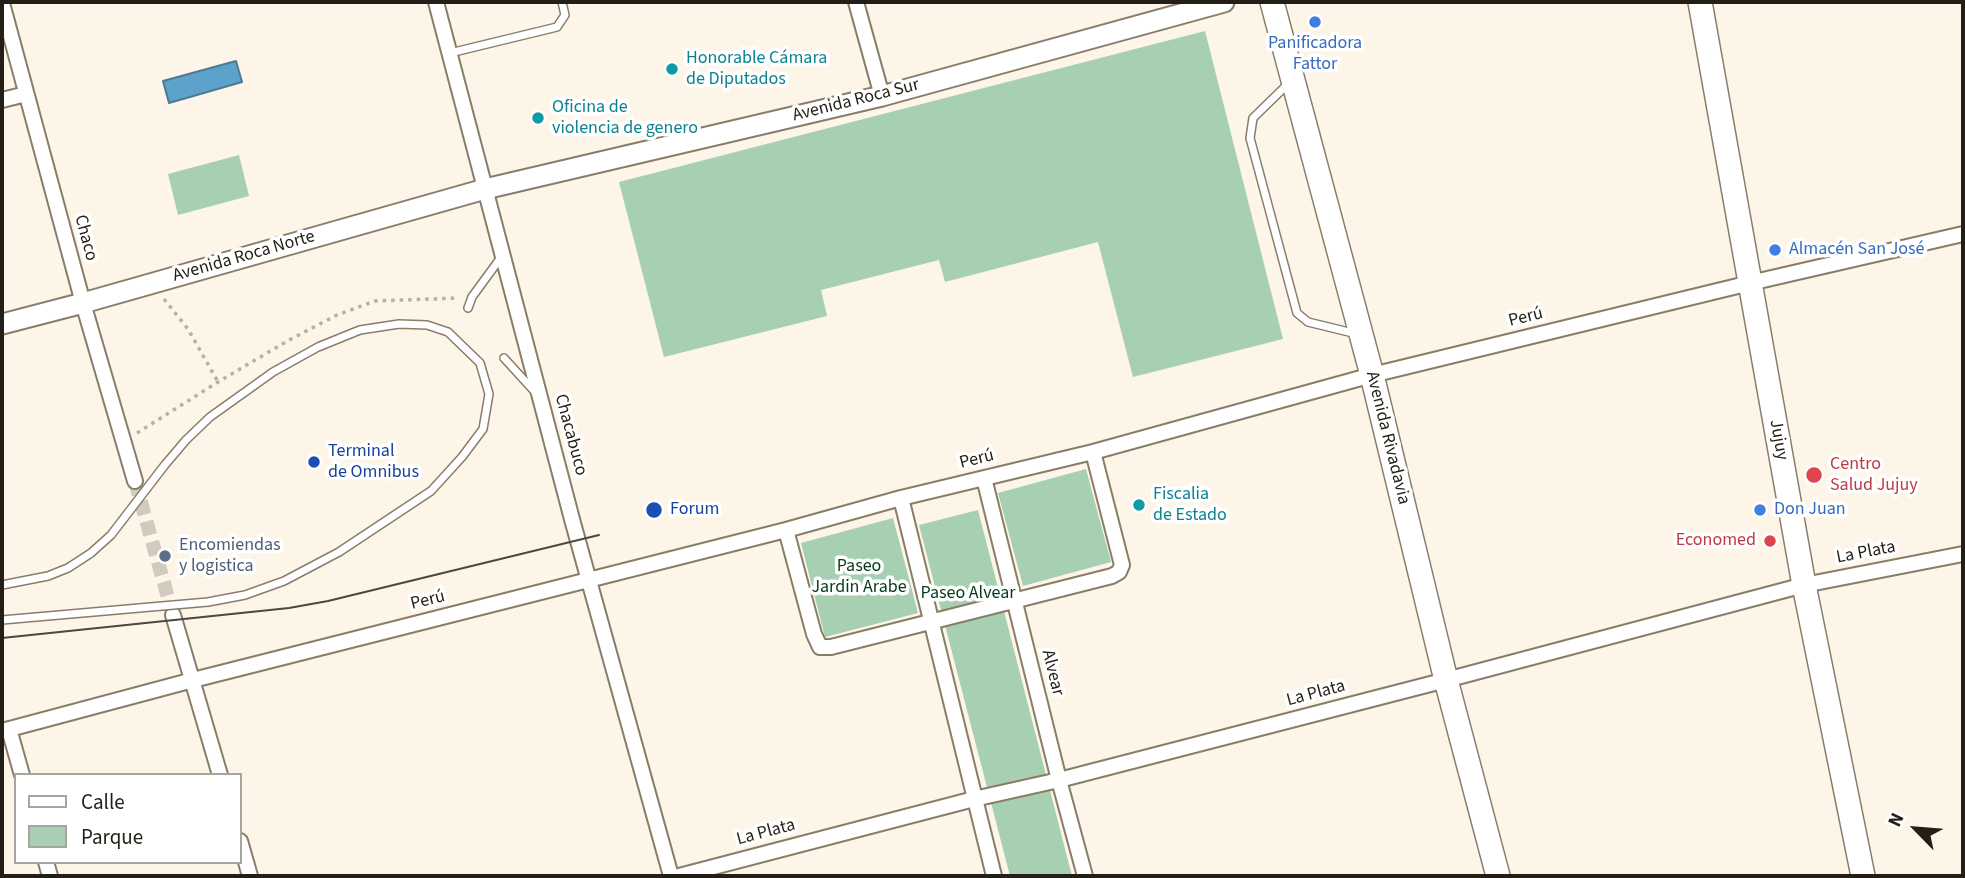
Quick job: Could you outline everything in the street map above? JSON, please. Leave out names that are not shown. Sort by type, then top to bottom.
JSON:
[{"type":"main road","name":"Avenida Roca Sur","points":[[485,189],[881,96],[1224,2]]},
{"type":"main road","name":"Avenida Rivadavia","points":[[1272,2],[1362,335],[1446,680],[1498,876]]},
{"type":"main road","name":"Jujuy","points":[[1700,2],[1804,585],[1863,876]]},
{"type":"main road","name":"Avenida Roca Norte","points":[[2,324],[485,189]]},
{"type":"street","name":"Chacabuco","points":[[436,2],[589,581],[671,876]]},
{"type":"street","points":[[856,2],[881,96]]},
{"type":"street","name":"Chaco","points":[[2,3],[83,303],[135,481]]},
{"type":"street","points":[[2,100],[26,93]]},
{"type":"street","name":"Perú","points":[[6,730],[786,530],[901,498],[1093,452],[1372,375],[1963,234]]},
{"type":"street","points":[[786,530],[820,647],[831,647],[1112,576],[1119,572],[1122,565],[1093,452]]},
{"type":"street","name":"Alvear","points":[[984,478],[1085,876]]},
{"type":"street","points":[[901,498],[994,876]]},
{"type":"street","name":"La Plata","points":[[679,876],[1446,680],[1804,585],[1963,554]]},
{"type":"street","points":[[173,615],[219,773]]},
{"type":"street","points":[[6,730],[21,773]]},
{"type":"street","points":[[242,848],[250,876]]},
{"type":"lane","points":[[450,53],[557,27],[565,15],[562,2]]},
{"type":"lane","points":[[1293,80],[1253,118],[1250,138],[1297,313],[1308,322],[1362,335]]},
{"type":"lane","points":[[468,308],[472,297],[502,255]]},
{"type":"lane","points":[[2,585],[48,576],[68,568],[91,553],[111,535],[171,457],[210,417],[273,372],[318,347],[360,330],[399,324],[427,325],[448,332],[480,363],[489,394],[483,429],[431,491],[340,552],[284,581],[245,595],[208,602],[2,620]]},
{"type":"lane","points":[[504,358],[540,397]]},
{"type":"path","points":[[150,284],[188,328],[218,382]]},
{"type":"green space","points":[[1205,31],[1283,339],[1133,377],[1098,242],[945,282],[939,260],[821,290],[827,316],[664,357],[619,182]]},
{"type":"green space","points":[[239,155],[249,196],[178,215],[168,174]]},
{"type":"green space","points":[[1086,469],[1111,562],[1023,586],[998,493]]},
{"type":"green space","name":"Paseo Alvear","points":[[978,510],[1072,876],[1010,876],[919,525]]},
{"type":"green space","name":"Paseo Jardin Arabe","points":[[893,518],[918,613],[825,637],[801,543]]},
{"type":"water","points":[[236,61],[242,82],[169,103],[163,81]]},
{"type":"tunnel","points":[[135,481],[173,615]]},
{"type":"tram line","points":[[2,638],[289,608],[328,601],[599,535]]},
{"type":"place","name":"Panificadora Fattor","points":[[1315,22]]},
{"type":"place","name":"Honorable Cámara de Diputados","points":[[672,69]]},
{"type":"place","name":"Oficina de violencia de genero","points":[[538,118]]},
{"type":"place","name":"Almacén San José","points":[[1775,250]]},
{"type":"place","name":"Terminal de Omnibus","points":[[314,462]]},
{"type":"place","name":"Centro Salud Jujuy","points":[[1814,475]]},
{"type":"place","name":"Fiscalia de Estado","points":[[1139,505]]},
{"type":"place","name":"Forum","points":[[654,510]]},
{"type":"place","name":"Don Juan","points":[[1760,510]]},
{"type":"place","name":"Economed","points":[[1770,541]]},
{"type":"place","name":"Encomiendas y logistica","points":[[165,556]]}]
